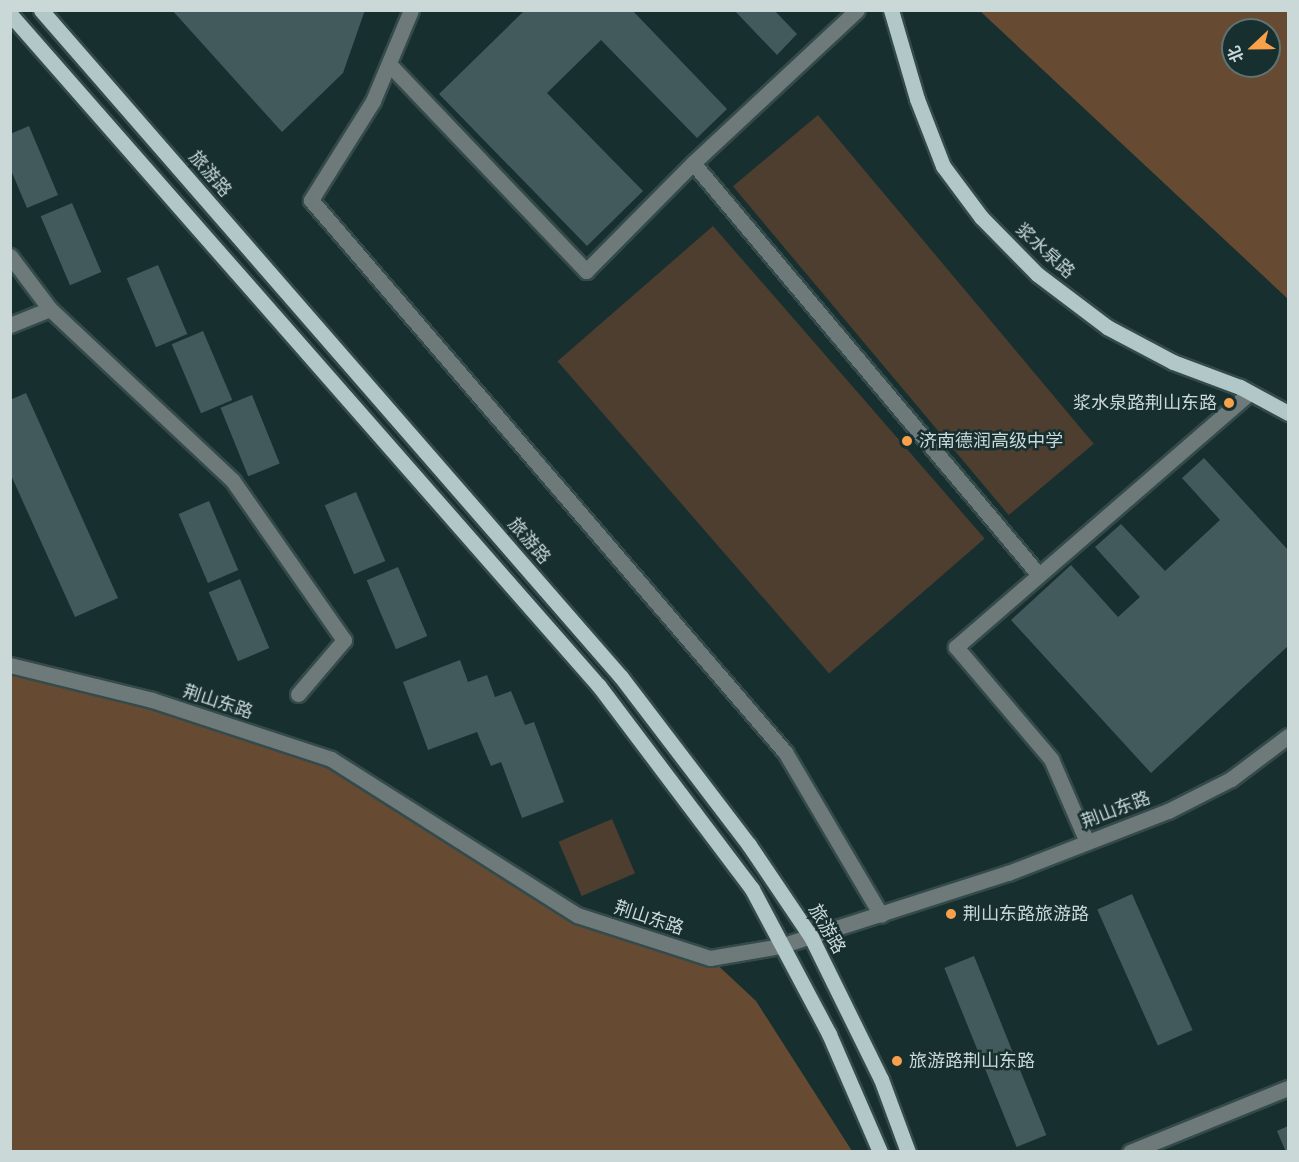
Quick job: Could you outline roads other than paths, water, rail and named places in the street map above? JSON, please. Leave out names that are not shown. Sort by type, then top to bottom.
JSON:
[{"type":"main road","name":"旅游路","points":[[41,10],[621,677],[749,845],[811,937],[881,1079],[908,1152]]},
{"type":"main road","name":"浆水泉路","points":[[891,10],[917,99],[943,166],[981,217],[1037,274],[1107,327],[1173,362],[1250,393],[1288,413]]},
{"type":"main road","points":[[10,14],[599,686],[752,890],[828,1034],[880,1152]]},
{"type":"street","points":[[411,10],[373,101],[311,200],[785,752],[881,915]]},
{"type":"street","points":[[389,64],[586,271],[693,163],[857,10]]},
{"type":"street","points":[[693,163],[1039,575]]},
{"type":"street","points":[[10,256],[50,309],[233,481],[344,640],[298,694]]},
{"type":"street","points":[[10,325],[50,309]]},
{"type":"street","points":[[1088,842],[1051,759],[956,647],[1250,393]]},
{"type":"street","name":"荆山东路","points":[[10,665],[152,700],[331,759],[577,915],[710,958],[780,946],[811,937],[881,915],[1088,842],[1168,811],[1231,779],[1288,736]]},
{"type":"street","points":[[1130,1152],[1288,1089]]},
{"type":"place","name":"浆水泉路荆山东路","points":[[1229,403]]},
{"type":"place","name":"济南德润高级中学","points":[[907,441]]},
{"type":"place","name":"荆山东路旅游路","points":[[951,914]]},
{"type":"place","name":"旅游路荆山东路","points":[[897,1061]]}]
